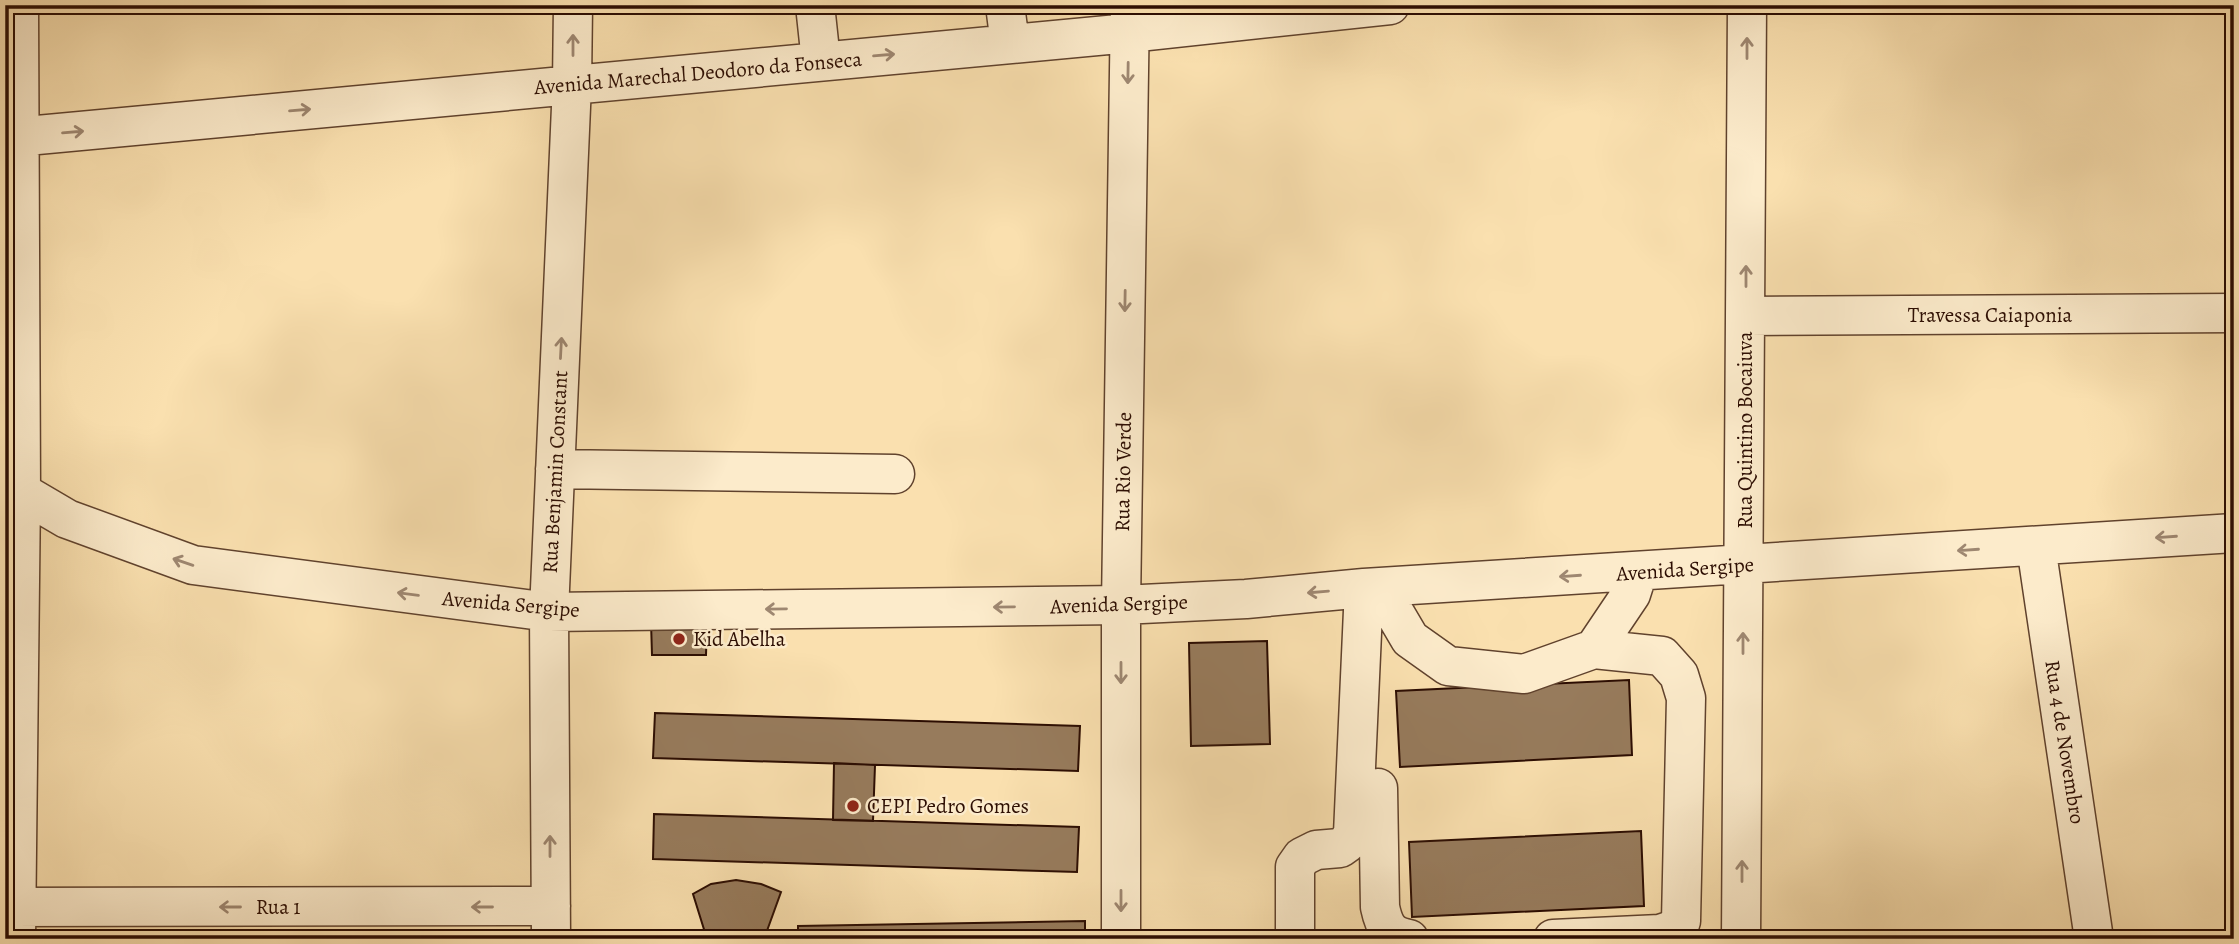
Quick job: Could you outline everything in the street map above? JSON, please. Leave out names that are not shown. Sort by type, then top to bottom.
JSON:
[{"type":"street","points":[[12,918],[12,138],[19,5]]},
{"type":"street","name":"Rua Benjamin Constant","points":[[551,923],[549,612],[570,469],[573,5]]},
{"type":"street","points":[[815,5],[821,61]]},
{"type":"street","points":[[1005,5],[1010,44]]},
{"type":"street","name":"Avenida Marechal Deodoro da Fonseca","points":[[12,138],[1010,44],[1129,19],[1390,5]]},
{"type":"street","name":"Rua Quintino Bocaiuva","points":[[1741,939],[1747,5]]},
{"type":"street","name":"Rua Rio Verde","points":[[1121,939],[1121,605],[1129,19]]},
{"type":"street","name":"Travessa Caiaponia","points":[[1746,316],[2234,313]]},
{"type":"street","points":[[570,469],[895,474]]},
{"type":"street","name":"Avenida Sergipe","points":[[11,489],[68,519],[193,565],[549,612],[1121,605],[2234,533]]},
{"type":"street","name":"Rua 4 de Novembro","points":[[2036,546],[2094,939]]},
{"type":"street","points":[[1594,649],[1631,594],[1638,572]]},
{"type":"street","points":[[1372,588],[1410,639],[1448,666],[1524,674],[1594,649],[1662,656],[1679,675],[1686,698],[1681,921],[1672,930],[1660,934],[1553,939]]},
{"type":"street","points":[[1295,939],[1295,867],[1302,857],[1316,850],[1340,848],[1353,834],[1372,588]]},
{"type":"street","points":[[1377,734],[1380,907],[1384,924],[1399,937],[1409,939]]},
{"type":"street","name":"Rua 1","points":[[12,918],[551,923]]},
{"type":"building","name":"Kid Abelha","points":[[651,622],[707,622],[706,655],[652,655]]},
{"type":"building","points":[[1267,641],[1270,744],[1191,746],[1189,643]]},
{"type":"building","points":[[1629,680],[1632,755],[1400,767],[1396,691]]},
{"type":"building","points":[[655,713],[1080,726],[1078,771],[653,758]]},
{"type":"building","points":[[834,763],[875,765],[873,821],[833,820]]},
{"type":"building","points":[[654,814],[1079,827],[1077,872],[653,859]]},
{"type":"building","points":[[1641,831],[1644,906],[1412,917],[1409,842]]},
{"type":"building","points":[[736,880],[761,884],[781,892],[764,939],[707,939],[693,894],[711,884]]},
{"type":"building","points":[[1085,921],[1085,939],[798,939],[798,926]]},
{"type":"place","name":"Kid Abelha","points":[[679,639]]},
{"type":"place","name":"CEPI Pedro Gomes","points":[[853,806]]}]
